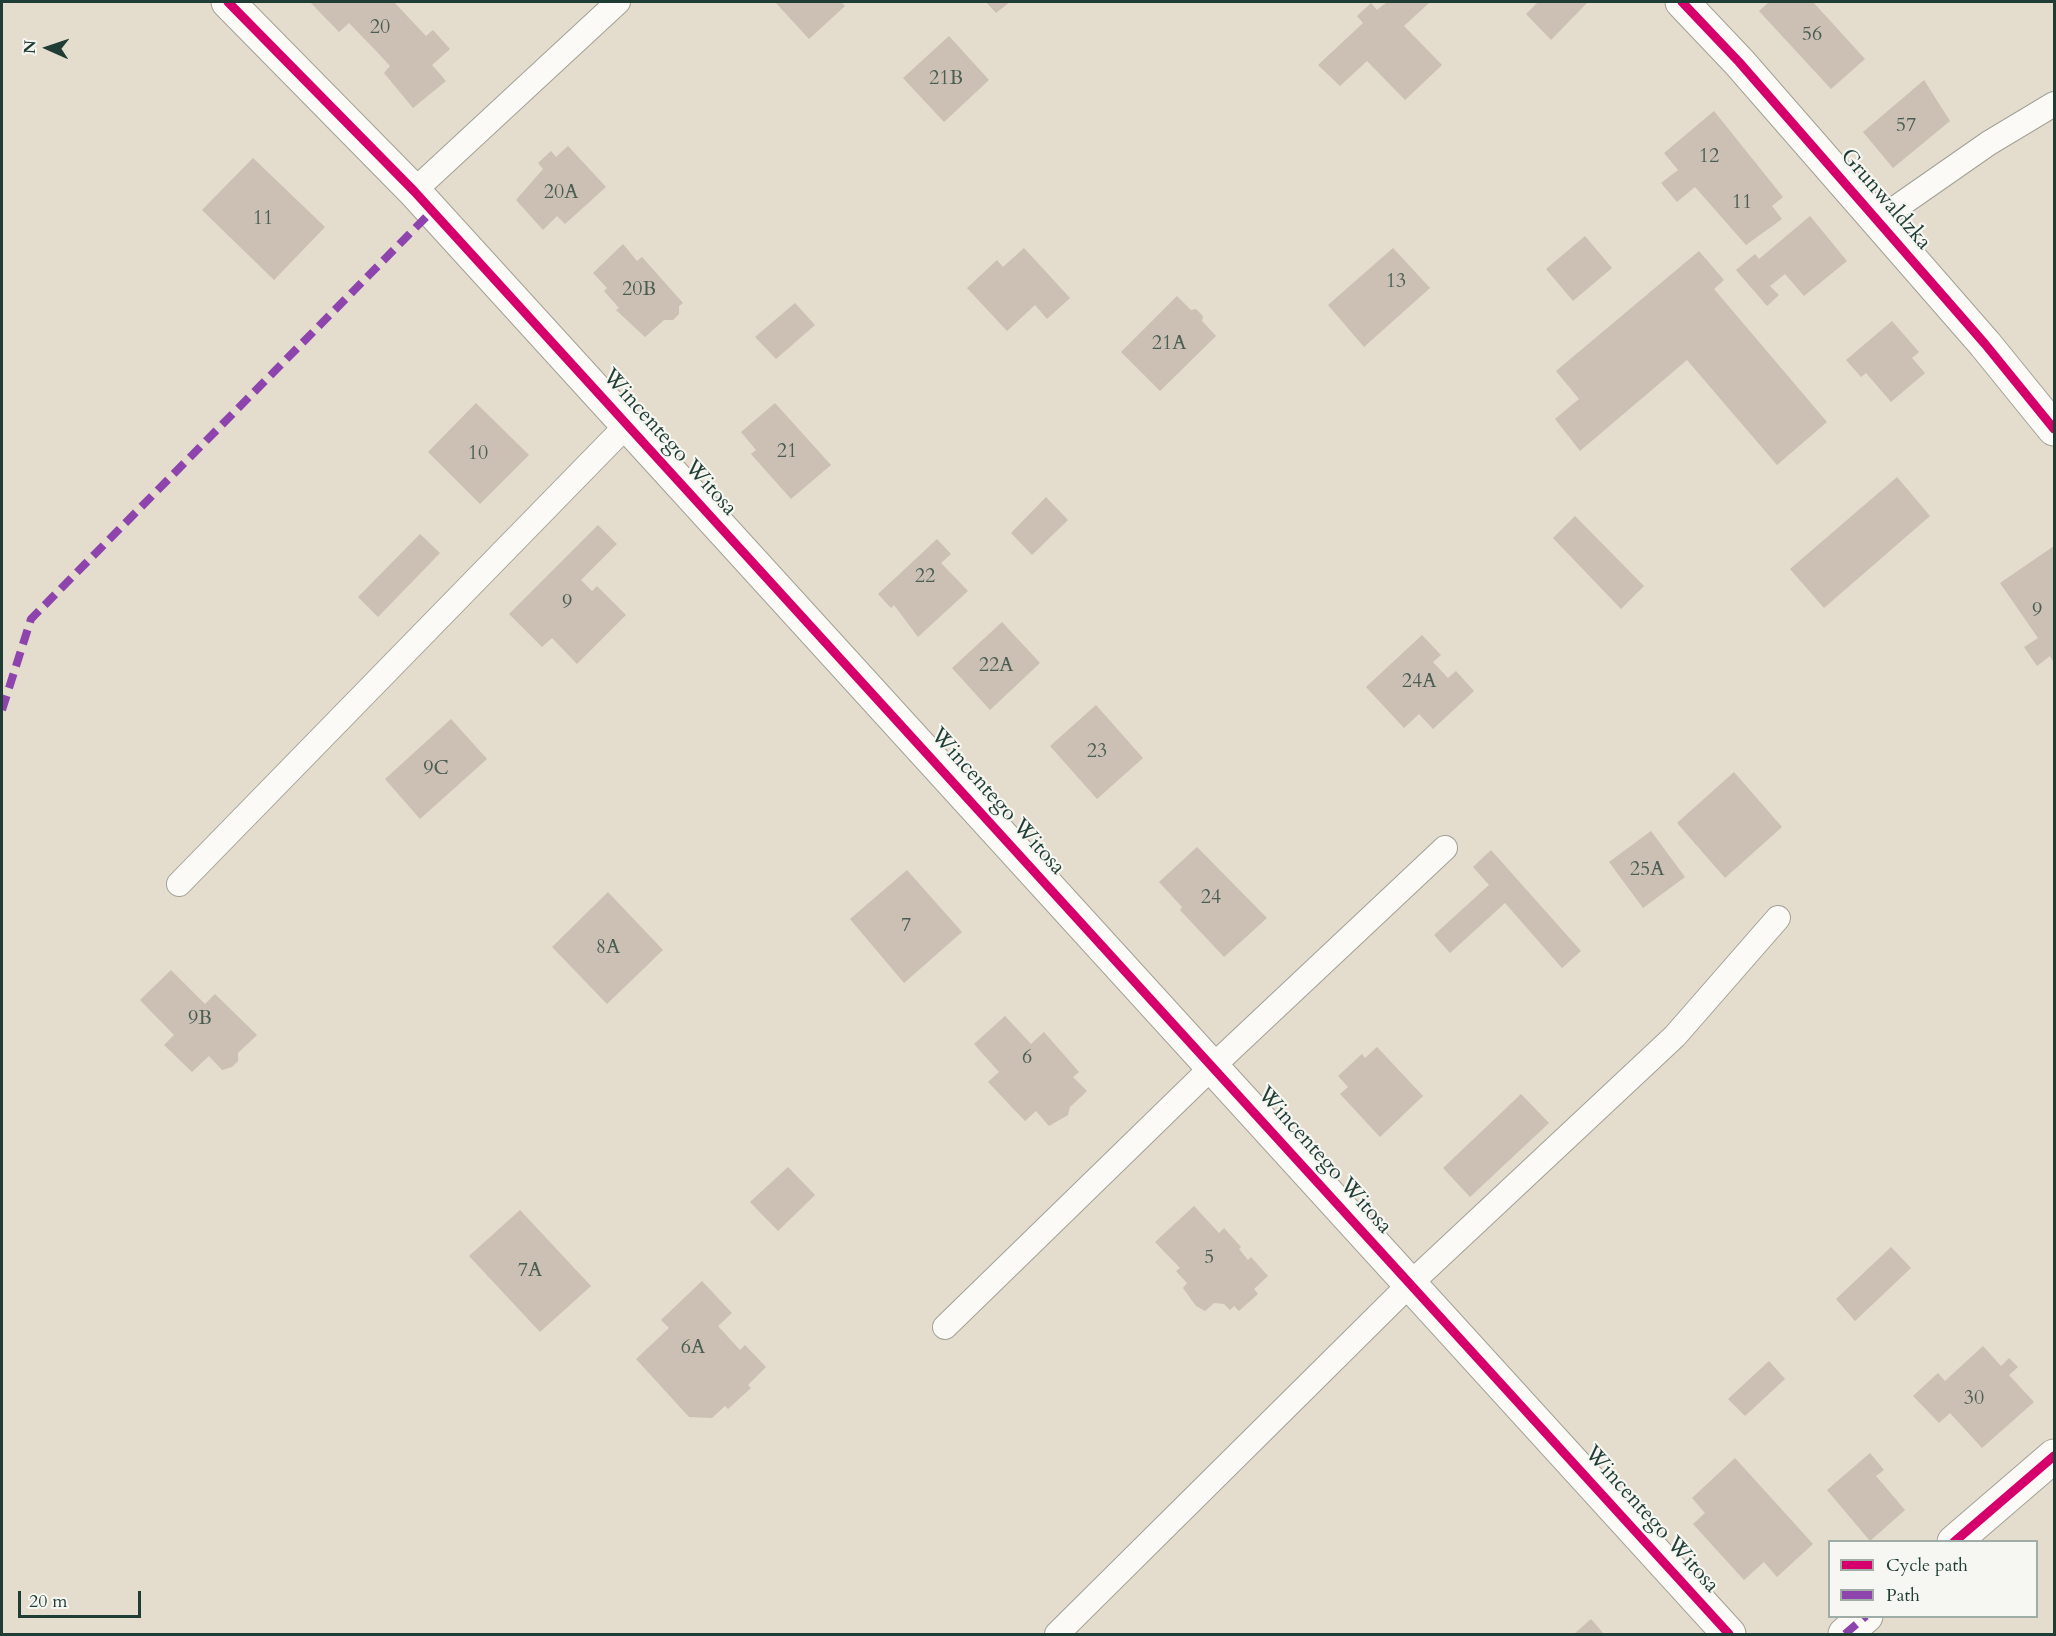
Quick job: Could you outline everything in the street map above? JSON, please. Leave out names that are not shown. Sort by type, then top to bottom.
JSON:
[{"type":"street","name":"Wincentego Witosa","points":[[228,2],[414,192],[1729,1635]]},
{"type":"street","name":"Grunwaldzka","points":[[1682,2],[1877,221],[2055,429]]},
{"type":"street","points":[[1956,1540],[2055,1456]]},
{"type":"street","points":[[1845,1635],[1865,1618]]},
{"type":"lane","points":[[414,192],[618,2]]},
{"type":"lane","points":[[1877,221],[1989,143],[2055,104]]},
{"type":"lane","points":[[179,884],[627,425]]},
{"type":"lane","points":[[945,1327],[1212,1067],[1445,848]]},
{"type":"lane","points":[[1057,1635],[1410,1284],[1675,1036],[1778,918]]},
{"type":"building","points":[[310,2],[394,2],[426,36],[433,30],[450,49],[432,65],[446,81],[413,108],[384,73],[390,66],[349,23],[339,32]]},
{"type":"building","points":[[775,2],[841,2],[845,6],[809,39]]},
{"type":"building","points":[[986,2],[1010,2],[996,13]]},
{"type":"building","points":[[1387,2],[1430,2],[1404,26],[1442,65],[1405,100],[1367,61],[1340,86],[1318,65],[1363,23],[1357,16],[1371,3],[1377,10]]},
{"type":"building","points":[[1538,2],[1588,2],[1551,40],[1526,14]]},
{"type":"building","points":[[1769,2],[1813,2],[1865,59],[1831,89],[1759,11]]},
{"type":"building","points":[[949,36],[989,80],[944,122],[903,78]]},
{"type":"building","points":[[1924,80],[1950,121],[1893,168],[1863,132]]},
{"type":"building","points":[[1714,111],[1783,197],[1772,206],[1782,219],[1746,245],[1695,187],[1677,202],[1661,183],[1678,170],[1664,153]]},
{"type":"building","points":[[568,146],[606,187],[565,224],[557,216],[543,230],[516,200],[543,169],[538,163],[551,151],[556,157]]},
{"type":"building","points":[[253,158],[325,227],[274,280],[202,210]]},
{"type":"building","points":[[1810,216],[1847,261],[1804,296],[1785,274],[1770,286],[1779,295],[1767,306],[1736,270],[1755,254],[1759,259]]},
{"type":"building","points":[[1585,236],[1612,268],[1573,301],[1546,269]]},
{"type":"building","points":[[623,244],[637,261],[642,257],[683,303],[679,306],[679,314],[673,320],[664,320],[645,337],[616,310],[619,308],[604,291],[607,288],[593,273]]},
{"type":"building","points":[[1024,248],[1070,298],[1047,319],[1035,305],[1007,331],[967,288],[997,260],[1003,267]]},
{"type":"building","points":[[1393,248],[1430,288],[1364,347],[1328,305]]},
{"type":"building","points":[[1699,251],[1724,280],[1714,289],[1827,422],[1777,465],[1687,360],[1580,451],[1555,419],[1579,399],[1556,371]]},
{"type":"building","points":[[1177,296],[1191,310],[1196,309],[1203,316],[1202,321],[1216,336],[1160,391],[1121,352]]},
{"type":"building","points":[[795,303],[815,325],[776,359],[755,337]]},
{"type":"building","points":[[1892,321],[1919,352],[1912,358],[1925,373],[1891,402],[1866,373],[1861,377],[1846,360]]},
{"type":"building","points":[[476,403],[529,455],[480,504],[428,452]]},
{"type":"building","points":[[775,403],[831,465],[791,499],[751,454],[756,450],[741,432]]},
{"type":"building","points":[[1897,477],[1930,516],[1824,608],[1790,569]]},
{"type":"building","points":[[1046,497],[1068,520],[1032,555],[1011,533]]},
{"type":"building","points":[[1575,516],[1644,586],[1621,609],[1553,538]]},
{"type":"building","points":[[598,525],[617,544],[581,580],[592,591],[597,586],[626,615],[577,664],[552,638],[542,647],[509,614]]},
{"type":"building","points":[[420,534],[440,553],[378,617],[358,597]]},
{"type":"building","points":[[937,539],[951,554],[941,563],[968,591],[918,637],[894,605],[891,608],[878,594]]},
{"type":"building","points":[[2054,546],[2054,663],[2050,656],[2037,666],[2024,647],[2038,638],[2000,583]]},
{"type":"building","points":[[1002,622],[1040,663],[990,710],[952,668]]},
{"type":"building","points":[[1422,635],[1441,655],[1433,662],[1448,678],[1456,671],[1474,691],[1433,729],[1419,714],[1404,728],[1366,687]]},
{"type":"building","points":[[1096,705],[1143,758],[1097,799],[1050,746]]},
{"type":"building","points":[[451,719],[487,759],[420,819],[385,779]]},
{"type":"building","points":[[1734,772],[1782,827],[1725,878],[1677,823]]},
{"type":"building","points":[[1651,831],[1685,877],[1643,908],[1609,862]]},
{"type":"building","points":[[1197,847],[1267,918],[1224,957],[1180,910],[1182,907],[1159,882]]},
{"type":"building","points":[[1491,850],[1581,951],[1562,968],[1505,903],[1450,953],[1434,935],[1489,885],[1473,867]]},
{"type":"building","points":[[907,870],[962,932],[904,983],[850,919]]},
{"type":"building","points":[[608,892],[663,950],[607,1004],[552,947]]},
{"type":"building","points":[[171,970],[205,1004],[215,994],[257,1035],[238,1053],[238,1061],[232,1067],[222,1070],[209,1056],[192,1072],[164,1045],[174,1035],[140,1000]]},
{"type":"building","points":[[1005,1016],[1031,1044],[1044,1032],[1079,1072],[1073,1077],[1087,1091],[1070,1107],[1068,1115],[1049,1126],[1036,1111],[1025,1121],[988,1082],[999,1072],[974,1044]]},
{"type":"building","points":[[1377,1047],[1423,1096],[1380,1137],[1340,1094],[1348,1087],[1338,1076],[1362,1054],[1365,1058]]},
{"type":"building","points":[[1521,1094],[1549,1123],[1470,1197],[1443,1168]]},
{"type":"building","points":[[788,1167],[815,1195],[778,1231],[750,1202]]},
{"type":"building","points":[[1194,1206],[1219,1233],[1224,1228],[1241,1247],[1239,1249],[1248,1260],[1251,1257],[1268,1276],[1254,1289],[1258,1294],[1239,1311],[1234,1306],[1230,1310],[1224,1304],[1214,1303],[1205,1311],[1196,1306],[1183,1288],[1187,1283],[1176,1271],[1180,1268],[1155,1242]]},
{"type":"building","points":[[520,1210],[591,1286],[540,1332],[469,1256]]},
{"type":"building","points":[[1891,1247],[1911,1268],[1855,1321],[1836,1299]]},
{"type":"building","points":[[702,1281],[732,1313],[718,1326],[740,1350],[745,1345],[766,1367],[748,1385],[751,1388],[728,1409],[725,1406],[712,1418],[689,1417],[636,1359],[669,1328],[661,1320]]},
{"type":"building","points":[[1983,1346],[2001,1366],[2009,1358],[2018,1367],[2009,1375],[2034,1402],[1982,1448],[1950,1413],[1939,1423],[1913,1396],[1938,1373],[1945,1381]]},
{"type":"building","points":[[1769,1361],[1785,1379],[1745,1416],[1728,1399]]},
{"type":"building","points":[[1870,1453],[1884,1470],[1876,1476],[1905,1510],[1869,1540],[1827,1490]]},
{"type":"building","points":[[1735,1458],[1813,1544],[1777,1577],[1764,1562],[1744,1580],[1693,1524],[1705,1513],[1692,1498]]},
{"type":"building","points":[[1591,1619],[1604,1634],[1574,1634]]},
{"type":"marked path","points":[[2,710],[31,619],[432,211]]},
{"type":"marked path","points":[[1845,1634],[1864,1618]]},
{"type":"cycle path","points":[[228,2],[414,191],[1729,1634]]},
{"type":"cycle path","points":[[1682,2],[1739,62],[1985,344],[2054,429]]},
{"type":"cycle path","points":[[1956,1540],[2054,1456]]}]
